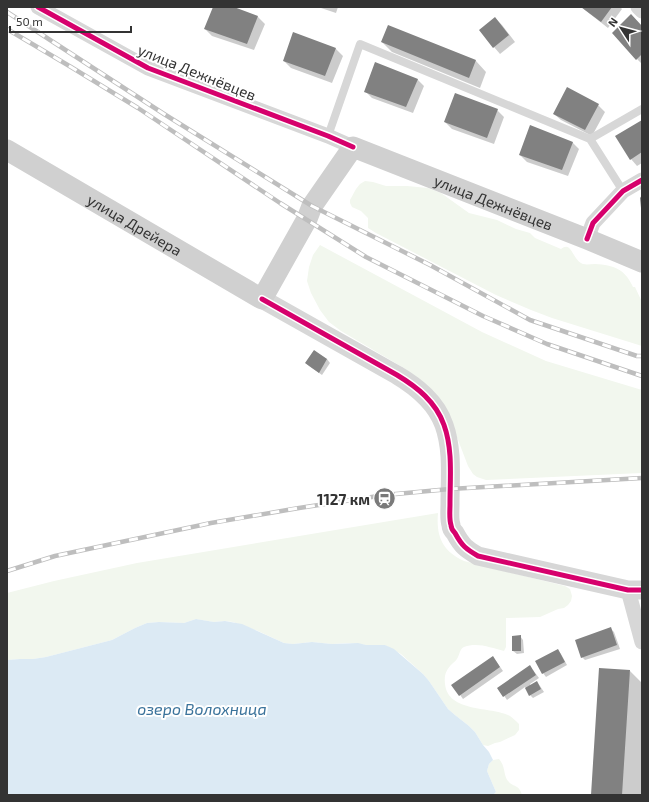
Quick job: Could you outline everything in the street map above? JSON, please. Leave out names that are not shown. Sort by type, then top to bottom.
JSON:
[{"type":"main road","name":"улица Дежнёвцев","points":[[354,147],[642,262]]},
{"type":"main road","points":[[262,299],[307,219],[312,206],[354,147]]},
{"type":"main road","name":"улица Дрейера","points":[[7,150],[262,299]]},
{"type":"street","name":"улица Дежнёвцев","points":[[38,7],[61,12],[148,68],[354,147]]},
{"type":"street","points":[[638,7],[642,12]]},
{"type":"street","points":[[587,239],[593,223],[623,191],[642,180]]},
{"type":"street","points":[[262,299],[411,383],[425,395],[433,405],[445,426],[450,457],[451,526],[460,543],[466,549],[478,556],[635,590],[642,642]]},
{"type":"lane","points":[[328,136],[360,44],[590,139],[623,191]]},
{"type":"lane","points":[[590,139],[642,109]]},
{"type":"shaded area","points":[[365,181],[386,186],[428,188],[441,193],[469,213],[497,220],[516,229],[530,233],[535,238],[561,249],[568,247],[576,259],[583,264],[608,265],[618,269],[626,276],[633,287],[635,287],[642,302],[642,346],[531,310],[496,295],[376,233],[368,228],[368,218],[361,211],[352,207],[350,203],[356,189]]},
{"type":"shaded area","points":[[320,245],[482,332],[546,361],[642,390],[642,473],[486,480],[477,477],[468,466],[450,419],[404,368],[341,331],[329,322],[320,310],[311,293],[307,281],[313,255]]},
{"type":"shaded area","points":[[438,513],[438,529],[442,542],[450,553],[456,557],[464,561],[565,586],[570,589],[572,596],[571,601],[564,608],[540,617],[506,618],[506,647],[504,651],[479,645],[464,647],[445,675],[445,684],[448,693],[454,700],[472,707],[502,713],[510,716],[519,724],[519,730],[515,735],[500,742],[488,746],[483,745],[475,732],[448,709],[423,674],[401,654],[385,645],[312,642],[293,644],[284,643],[233,622],[214,622],[196,619],[184,623],[147,623],[112,640],[46,657],[7,660],[7,593],[137,563]]},
{"type":"shaded area","points":[[499,759],[503,765],[506,779],[519,789],[522,795],[493,795],[496,792],[487,771],[489,764],[493,760]]},
{"type":"water","name":"озеро Волохница","points":[[196,619],[242,624],[284,643],[358,643],[366,645],[385,645],[394,649],[423,674],[448,709],[475,732],[493,760],[489,764],[487,771],[496,792],[493,795],[7,795],[7,660],[46,657],[112,640],[147,623],[184,623]]},
{"type":"building","points":[[213,7],[234,7],[258,16],[247,44],[204,29]]},
{"type":"building","points":[[581,7],[612,7],[601,22]]},
{"type":"building","points":[[631,14],[642,26],[642,54],[636,60],[612,33]]},
{"type":"building","points":[[495,17],[509,35],[493,48],[479,30]]},
{"type":"building","points":[[388,25],[476,60],[469,78],[381,42]]},
{"type":"building","points":[[293,32],[336,48],[325,76],[283,61]]},
{"type":"building","points":[[375,62],[418,79],[406,107],[364,92]]},
{"type":"building","points":[[567,87],[599,104],[585,130],[553,114]]},
{"type":"building","points":[[455,93],[498,109],[487,138],[444,122]]},
{"type":"building","points":[[642,120],[642,152],[630,160],[615,136]]},
{"type":"building","points":[[530,125],[573,142],[562,170],[519,155]]},
{"type":"building","points":[[642,195],[642,209],[640,198]]},
{"type":"building","points":[[314,350],[327,359],[319,373],[305,363]]},
{"type":"building","points":[[611,627],[617,645],[581,658],[575,640]]},
{"type":"building","points":[[521,635],[521,651],[512,651],[512,636]]},
{"type":"building","points":[[558,649],[565,662],[542,674],[535,661]]},
{"type":"building","points":[[493,656],[500,667],[459,696],[451,685]]},
{"type":"building","points":[[530,665],[536,675],[503,697],[497,688]]},
{"type":"building","points":[[599,668],[630,670],[622,795],[591,795]]},
{"type":"building","points":[[537,681],[541,689],[529,696],[525,688]]},
{"type":"railway","points":[[7,12],[164,114],[312,206],[430,265],[530,320],[637,356],[642,356]]},
{"type":"railway","points":[[7,29],[138,108],[280,203],[366,257],[483,316],[547,344],[642,376]]},
{"type":"railway","points":[[7,571],[55,556],[211,523],[385,495],[450,489],[642,478]]},
{"type":"cycle path","points":[[38,7],[148,68],[328,136],[353,147]]},
{"type":"cycle path","points":[[587,239],[593,223],[623,191],[642,180]]},
{"type":"cycle path","points":[[262,299],[397,375],[419,390],[431,402],[441,417],[449,444],[451,527],[467,549],[478,556],[628,590],[642,590]]},
{"type":"place","name":"1127 км","points":[[385,499]]}]
